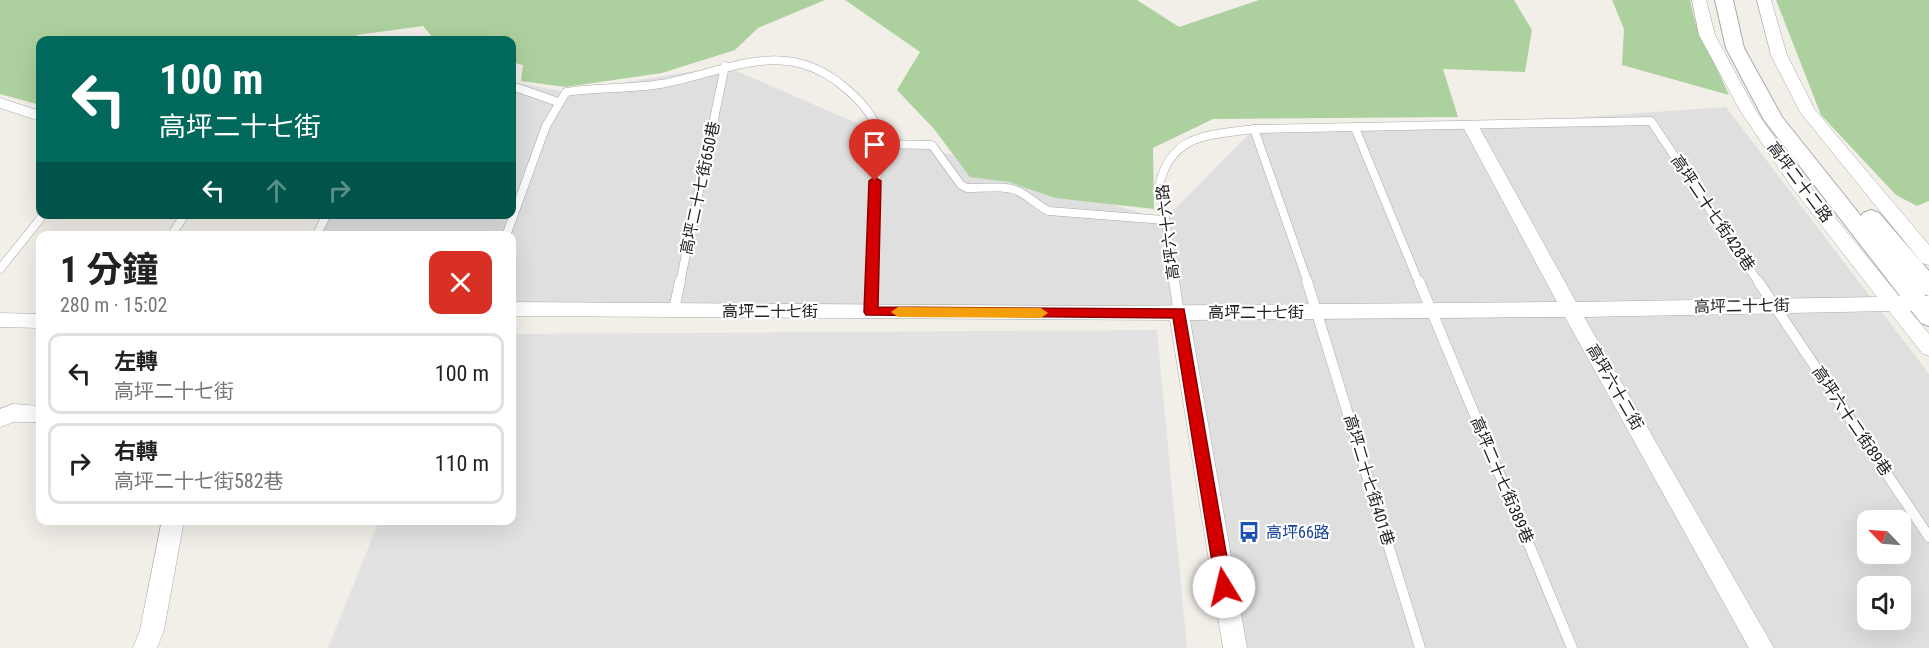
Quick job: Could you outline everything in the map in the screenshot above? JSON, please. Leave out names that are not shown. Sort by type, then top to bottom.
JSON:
[{"type":"street","name":"高坪二十二路","points":[[1699,0],[1707,35],[1749,112],[1797,182],[1929,348]]},
{"type":"street","name":"高坪二十二路","points":[[1724,0],[1735,48],[1774,120],[1926,303]]},
{"type":"street","name":"高坪二十二路","points":[[1740,0],[1751,47],[1794,125],[1926,303]]},
{"type":"street","points":[[1764,0],[1779,55],[1808,112],[1929,258]]},
{"type":"street","points":[[0,103],[36,115]]},
{"type":"street","name":"高坪六十二街","points":[[1470,125],[1570,309],[1762,648]]},
{"type":"street","name":"高坪二十七街","points":[[516,309],[871,312],[1431,312],[1926,303]]},
{"type":"street","name":"高坪六十六路","points":[[1179,313],[1235,648]]},
{"type":"street","points":[[0,320],[36,321]]},
{"type":"street","points":[[0,418],[13,413],[36,414]]},
{"type":"street","points":[[145,648],[152,630],[172,525]]},
{"type":"lane","points":[[516,208],[546,126],[558,102],[566,92],[580,89],[626,89],[667,83],[762,58],[806,63],[838,78],[862,102],[879,133],[871,312]]},
{"type":"lane","name":"高坪二十七街650巷","points":[[674,310],[725,66]]},
{"type":"lane","points":[[516,87],[558,102]]},
{"type":"lane","name":"高坪六十六路","points":[[1179,313],[1160,182],[1164,167],[1170,157],[1182,145],[1204,136],[1254,129],[1651,121]]},
{"type":"lane","name":"高坪二十七街428巷","points":[[1651,121],[1775,305]]},
{"type":"lane","name":"高坪二十七街389巷","points":[[1355,128],[1572,648]]},
{"type":"lane","name":"高坪二十七街401巷","points":[[1254,129],[1318,312],[1420,648]]},
{"type":"lane","points":[[878,144],[932,145],[961,185],[968,189],[1012,189],[1022,193],[1042,210],[1164,220]]},
{"type":"lane","points":[[0,269],[40,219]]},
{"type":"lane","name":"高坪六十二街89巷","points":[[1775,305],[1929,537]]},
{"type":"shaded area","points":[[725,66],[879,133],[1164,220],[1254,129],[1470,125],[1726,107],[1929,374],[1929,648],[1240,648],[1179,313],[516,314],[516,231],[319,231],[325,219],[516,219],[516,83],[566,92]]},
{"type":"shaded area","points":[[1157,330],[1187,648],[328,648],[377,525],[516,525],[516,334]]},
{"type":"green space","points":[[0,0],[825,0],[758,28],[735,50],[662,73],[565,87],[521,81],[523,65],[516,63],[516,36],[432,36],[423,26],[356,36],[36,36],[36,104],[0,94]]},
{"type":"green space","points":[[845,0],[1137,0],[1179,27],[1259,0],[1514,0],[1532,30],[1525,72],[1443,69],[1458,117],[1213,119],[1153,148],[1154,209],[1055,198],[1009,182],[970,177],[934,129],[897,90],[920,52]]},
{"type":"green space","points":[[1612,0],[1690,0],[1695,22],[1729,95],[1622,65],[1624,29]]},
{"type":"green space","points":[[1776,0],[1929,0],[1929,201],[1917,206],[1896,195],[1821,115]]},
{"type":"slow traffic","points":[[898,312],[1041,313]]},
{"type":"place","name":"高坪66路","points":[[1249,532]]},
{"type":"route","points":[[875,181],[871,312],[1179,313],[1224,587]]}]
